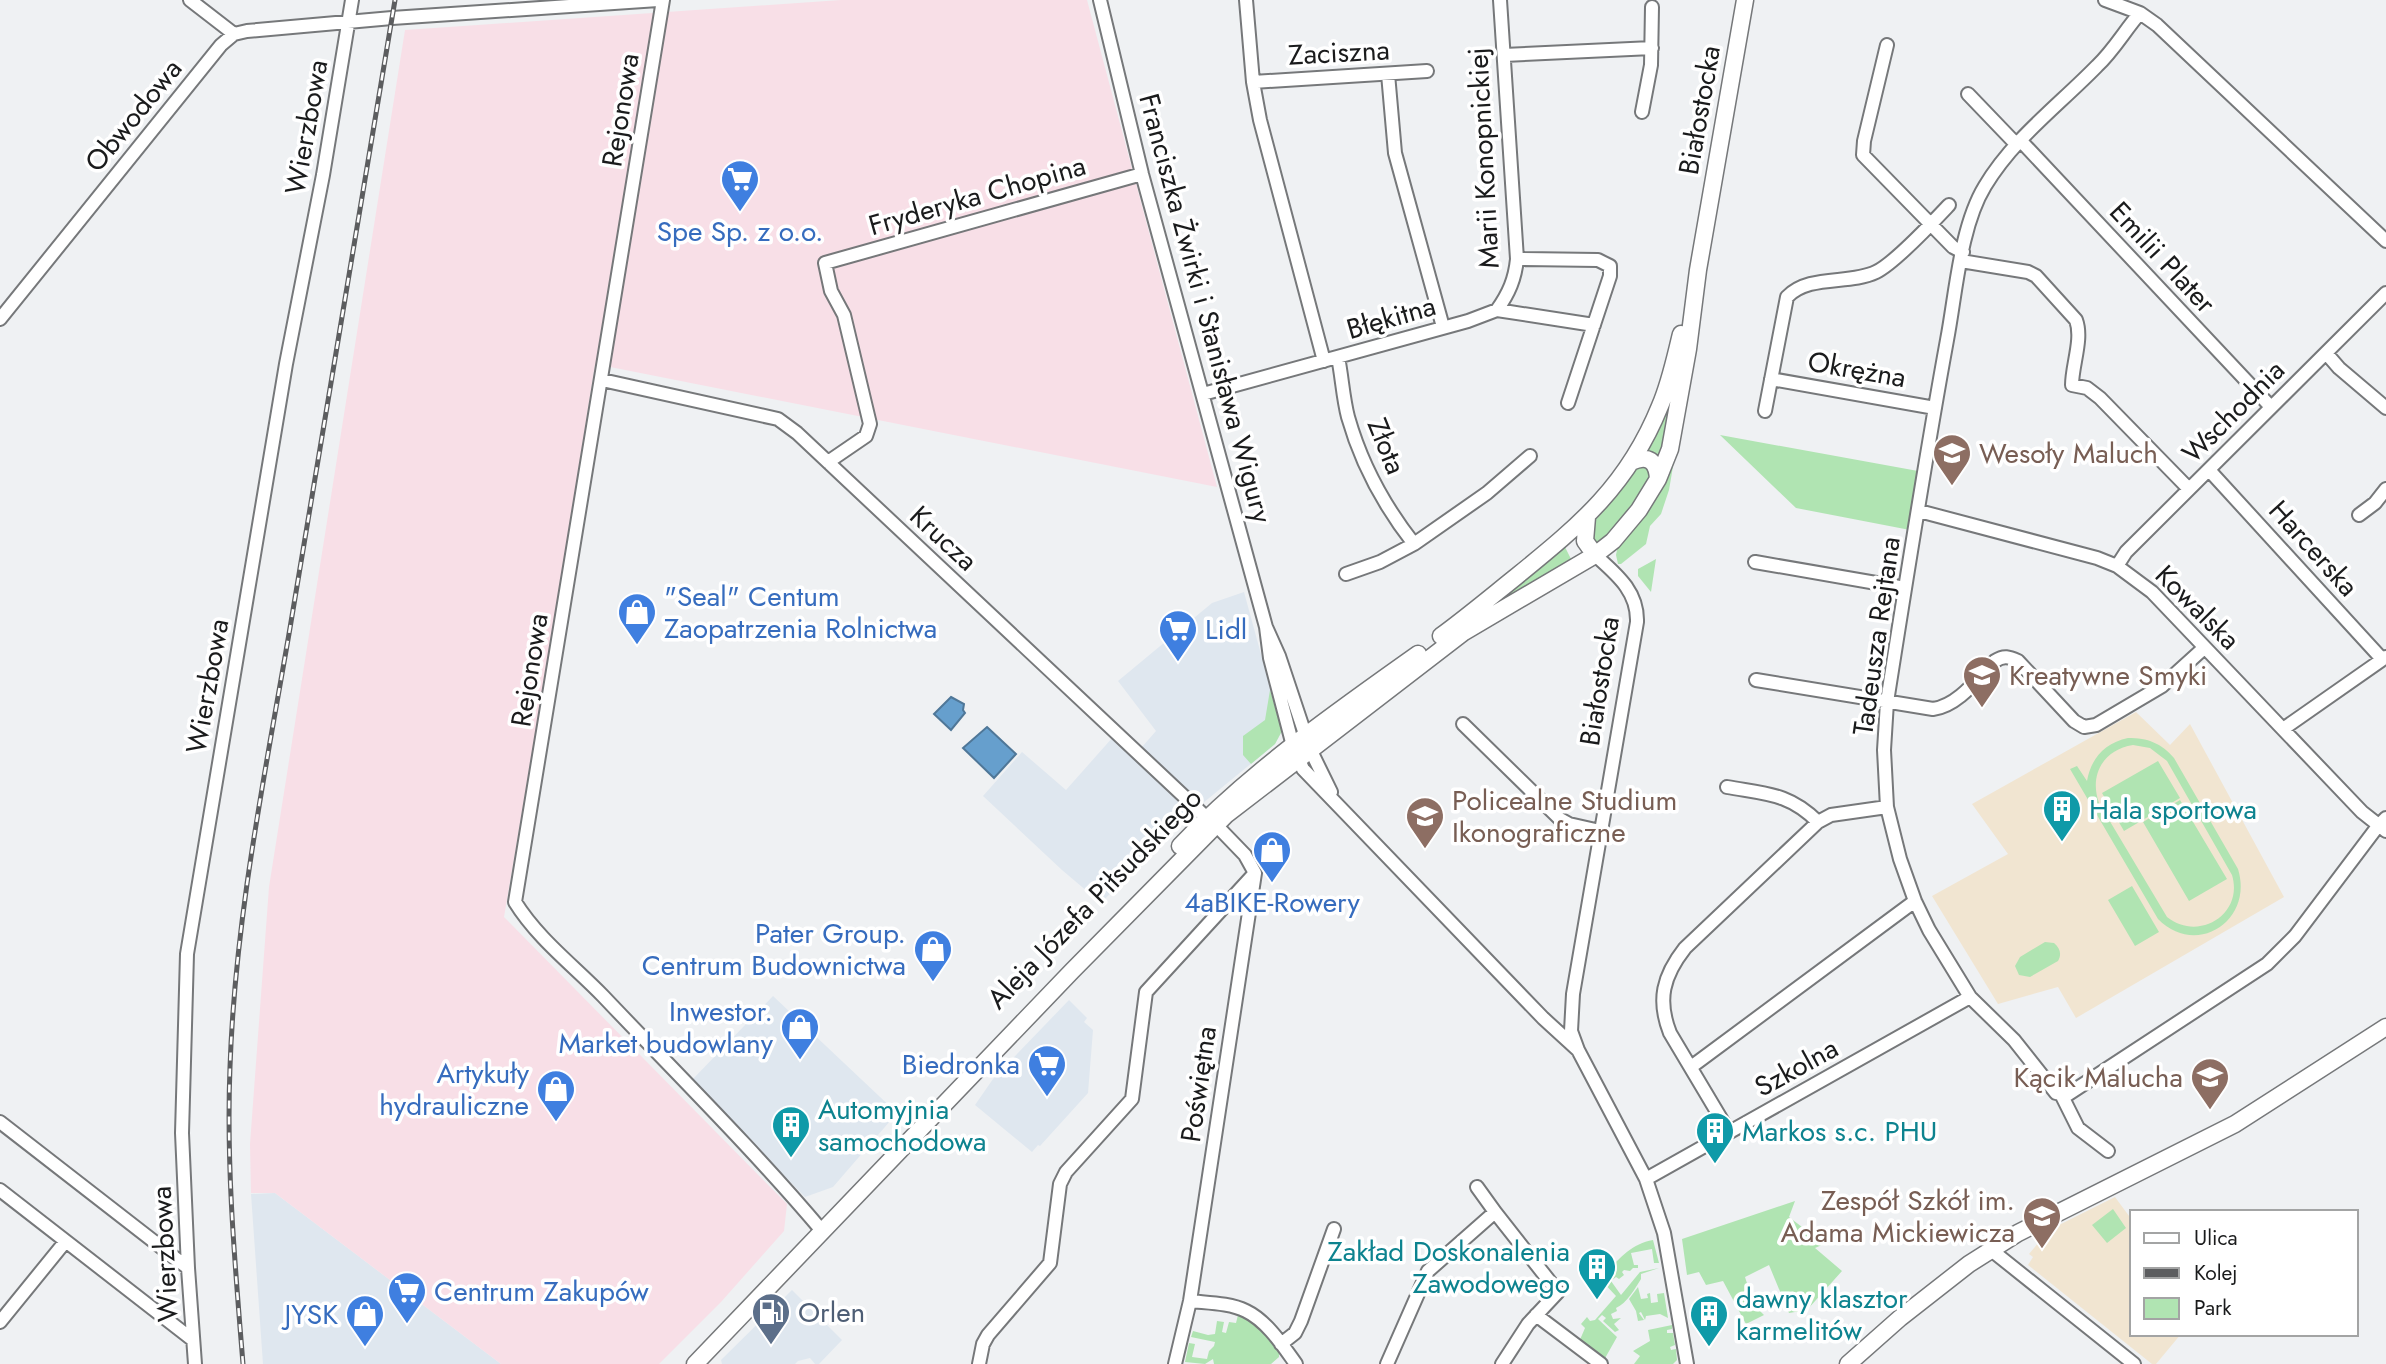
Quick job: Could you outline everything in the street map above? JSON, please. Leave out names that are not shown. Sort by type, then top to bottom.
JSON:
[{"type":"main road","name":"Białostocka","points":[[1613,541],[1639,510],[1658,479],[1673,436],[1698,270],[1745,0]]},
{"type":"main road","name":"Białostocka","points":[[1587,517],[1631,462],[1654,421],[1667,387],[1698,270]]},
{"type":"main road","points":[[1631,462],[1645,458],[1652,460],[1658,479]]},
{"type":"main road","points":[[1587,517],[1585,541],[1595,555]]},
{"type":"main road","name":"Aleja Józefa Piłsudskiego","points":[[690,1362],[1072,971],[1211,821],[1587,517]]},
{"type":"main road","name":"Aleja Józefa Piłsudskiego","points":[[1301,747],[1464,632],[1595,555],[1613,541]]},
{"type":"main road","points":[[1849,1364],[1900,1318],[1990,1250],[2029,1227],[2235,1124],[2386,1027]]},
{"type":"street","points":[[190,0],[234,34],[349,22],[660,0]]},
{"type":"street","name":"Wierzbowa","points":[[195,1364],[182,1133],[187,954],[286,364],[323,176],[352,0]]},
{"type":"street","name":"Rejonowa","points":[[660,0],[515,902],[526,920],[601,994],[819,1228]]},
{"type":"street","name":"Franciszka Żwirki i Stanisława Wigury","points":[[1100,0],[1142,174],[1307,774],[1562,1037],[1578,1050],[1646,1179],[1664,1233],[1687,1364]]},
{"type":"street","points":[[1246,0],[1253,82],[1260,120],[1324,361]]},
{"type":"street","name":"Marii Konopnickiej","points":[[1497,310],[1516,276],[1517,259],[1500,0]]},
{"type":"street","points":[[2105,0],[2140,13],[2157,25],[2386,241]]},
{"type":"street","points":[[1643,112],[1652,48],[1652,7]]},
{"type":"street","name":"Tadeusza Rejtana","points":[[2108,1151],[2078,1128],[2064,1095],[2056,1093],[2014,1040],[1970,997],[1929,930],[1900,859],[1886,807],[1884,750],[1887,702],[1905,588],[1962,256],[1972,215],[1983,188],[2018,142],[2109,54],[2140,13]]},
{"type":"street","name":"Obwodowa","points":[[0,319],[221,45],[234,34]]},
{"type":"street","points":[[1887,45],[1863,155],[1962,256],[2035,276],[2076,320],[2079,328],[2072,370],[2073,385],[2087,388],[2100,398],[2189,489]]},
{"type":"street","points":[[1504,55],[1652,48]]},
{"type":"street","name":"Zaciszna","points":[[1253,82],[1427,71]]},
{"type":"street","points":[[1388,74],[1395,153],[1443,327]]},
{"type":"street","name":"Emilii Plater","points":[[1968,94],[2018,142],[2272,407]]},
{"type":"street","name":"Fryderyka Chopina","points":[[828,462],[866,436],[870,424],[844,315],[831,291],[825,263],[1142,174]]},
{"type":"street","name":"Okrężna","points":[[1765,411],[1783,308],[1793,290],[1876,272],[1949,205]]},
{"type":"street","points":[[1517,259],[1598,260],[1610,267],[1610,276],[1568,403]]},
{"type":"street","name":"Wschodnia","points":[[2117,566],[2126,552],[2386,293]]},
{"type":"street","name":"Błękitna","points":[[1203,394],[1468,321],[1497,310],[1594,326]]},
{"type":"street","points":[[2326,354],[2386,408]]},
{"type":"street","name":"Złota","points":[[1338,357],[1349,417],[1368,467],[1389,511],[1414,544]]},
{"type":"street","name":"Okrężna","points":[[1771,379],[1935,408]]},
{"type":"street","name":"Krucza","points":[[601,380],[778,419],[797,433],[1211,821]]},
{"type":"street","points":[[1346,574],[1380,562],[1414,544],[1487,493],[1530,456]]},
{"type":"street","name":"Harcerska","points":[[2209,470],[2384,658]]},
{"type":"street","points":[[2359,515],[2375,503],[2386,489]]},
{"type":"street","name":"Kowalska","points":[[1919,511],[2068,549],[2117,566],[2152,592],[2283,729],[2383,825]]},
{"type":"street","name":"Białostocka","points":[[1613,541],[1612,555],[1616,574]]},
{"type":"street","name":"Białostocka","points":[[1578,1050],[1571,1031],[1570,1017],[1637,622],[1637,608],[1633,596],[1616,574],[1595,555]]},
{"type":"street","points":[[1755,562],[1905,588]]},
{"type":"street","points":[[1756,680],[1933,709],[1944,708],[1995,661],[2008,657],[2018,662],[2084,727],[2096,725],[2162,686],[2204,648]]},
{"type":"street","points":[[2283,729],[2384,658]]},
{"type":"street","points":[[1463,724],[1560,819],[1569,824],[1600,831]]},
{"type":"street","points":[[1727,787],[1783,797],[1795,802],[1818,822]]},
{"type":"street","points":[[1729,1132],[1670,1033],[1664,1017],[1662,998],[1673,963],[1685,948],[1818,822],[1831,815],[1886,807]]},
{"type":"street","points":[[979,1364],[983,1344],[988,1335],[1050,1263],[1060,1184],[1066,1172],[1132,1099],[1146,992],[1255,873],[1245,855],[1211,821]]},
{"type":"street","points":[[2064,1095],[2267,964],[2295,936],[2383,825]]},
{"type":"street","name":"Poświętna","points":[[1175,1364],[1190,1301],[1255,873]]},
{"type":"street","points":[[1692,1067],[1915,901]]},
{"type":"street","name":"Szkolna","points":[[1646,1179],[1970,997]]},
{"type":"street","points":[[0,1122],[188,1268]]},
{"type":"street","points":[[1477,1187],[1558,1292],[1520,1334],[1502,1364]]},
{"type":"street","points":[[0,1190],[193,1340]]},
{"type":"street","points":[[1387,1364],[1428,1271],[1495,1212]]},
{"type":"street","points":[[1281,1344],[1295,1333],[1301,1321],[1334,1229]]},
{"type":"street","points":[[0,1322],[65,1242]]},
{"type":"street","points":[[1990,1250],[2133,1364]]},
{"type":"street","points":[[1190,1301],[1237,1307],[1255,1316],[1296,1364]]},
{"type":"street","points":[[1536,1315],[1601,1364]]},
{"type":"shaded area","points":[[841,0],[1087,0],[1217,487],[595,364],[504,917],[787,1204],[784,1231],[721,1302],[659,1364],[501,1364],[275,1193],[251,1193],[250,1144],[269,887],[405,30]]},
{"type":"shaded area","points":[[1244,592],[1282,731],[1275,744],[1203,803],[1142,747],[1156,731],[1118,681],[1212,603]]},
{"type":"shaded area","points":[[2136,712],[2170,745],[2190,724],[2284,897],[2076,1018],[2058,987],[1998,1004],[1932,896],[2008,854],[1972,804]]},
{"type":"shaded area","points":[[1113,737],[1192,810],[1101,903],[983,796],[1022,752],[1066,790]]},
{"type":"shaded area","points":[[773,996],[897,1113],[833,1187],[805,1197],[692,1080]]},
{"type":"shaded area","points":[[1069,1000],[1087,1018],[1084,1022],[1093,1030],[1088,1093],[1032,1152],[975,1105],[993,1079]]},
{"type":"shaded area","points":[[275,1193],[501,1364],[263,1364],[251,1194]]},
{"type":"shaded area","points":[[2115,1197],[2130,1217],[2130,1336],[2179,1336],[2156,1364],[2152,1364],[2028,1265],[2033,1257],[2029,1254],[2049,1230]]},
{"type":"shaded area","points":[[792,1290],[842,1340],[819,1364],[815,1364],[810,1358],[795,1364],[722,1364],[721,1360]]},
{"type":"green space","points":[[1674,388],[1661,460],[1654,453],[1645,451]]},
{"type":"green space","points":[[1720,435],[1918,471],[1910,530],[1796,508]]},
{"type":"green space","points":[[1677,443],[1669,490],[1661,514],[1650,526],[1646,544],[1618,564],[1618,545]]},
{"type":"green space","points":[[1648,467],[1652,473],[1644,491],[1604,540],[1598,545],[1593,543],[1593,523],[1622,489],[1634,469]]},
{"type":"green space","points":[[1565,547],[1572,561],[1485,611]]},
{"type":"green space","points":[[1656,559],[1651,592],[1638,576],[1638,569]]},
{"type":"green space","points":[[1270,690],[1282,731],[1275,744],[1251,764],[1243,755],[1243,736],[1265,720]]},
{"type":"green space","points":[[2120,740],[2148,740],[2159,745],[2174,758],[2238,869],[2241,888],[2238,904],[2230,918],[2218,928],[2204,934],[2189,935],[2173,930],[2158,919],[2070,769],[2077,766],[2087,781],[2092,765],[2100,753]],"holes":[[[2133,745],[2150,748],[2167,761],[2232,875],[2234,889],[2231,902],[2216,920],[2204,925],[2192,927],[2167,917],[2099,803],[2096,793],[2097,774],[2106,758]]]},
{"type":"green space","points":[[2158,761],[2180,798],[2124,831],[2102,793]]},
{"type":"green space","points":[[2180,800],[2227,879],[2189,901],[2143,822]]},
{"type":"green space","points":[[2132,886],[2159,932],[2135,946],[2108,900]]},
{"type":"green space","points":[[2045,942],[2054,943],[2058,947],[2058,961],[2030,977],[2019,975],[2015,966],[2020,957]]},
{"type":"green space","points":[[1795,1201],[1789,1217],[1824,1244],[1815,1248],[1842,1271],[1807,1310],[1789,1313],[1769,1265],[1745,1277],[1754,1305],[1764,1315],[1746,1324],[1723,1281],[1706,1285],[1699,1272],[1687,1275],[1682,1239]]},
{"type":"green space","points":[[2113,1209],[2126,1228],[2107,1243],[2092,1225]]},
{"type":"green space","points":[[1653,1240],[1659,1263],[1654,1263],[1652,1249],[1631,1253],[1634,1265],[1638,1265],[1638,1268],[1624,1270],[1624,1275],[1611,1281],[1621,1295],[1640,1272],[1659,1268],[1641,1274],[1641,1279],[1630,1296],[1611,1314],[1613,1319],[1621,1318],[1614,1324],[1619,1330],[1615,1332],[1603,1321],[1606,1318],[1602,1315],[1598,1319],[1617,1337],[1604,1360],[1579,1342],[1585,1328],[1581,1324],[1587,1317],[1590,1321],[1595,1320],[1616,1296],[1600,1279],[1630,1250]]},
{"type":"green space","points":[[1638,1287],[1641,1299],[1648,1298],[1647,1294],[1650,1293],[1651,1303],[1658,1302],[1657,1294],[1664,1293],[1668,1318],[1660,1314],[1646,1316],[1645,1320],[1641,1312],[1639,1313],[1644,1320],[1638,1321],[1629,1299]]},
{"type":"green space","points":[[1238,1315],[1261,1331],[1279,1353],[1279,1357],[1271,1364],[1214,1364],[1213,1359],[1205,1364],[1185,1362],[1189,1343],[1195,1344],[1192,1357],[1207,1359],[1214,1346],[1215,1342],[1191,1337],[1193,1331],[1215,1334],[1217,1321],[1224,1322],[1222,1332],[1226,1333],[1229,1322],[1236,1323]]},
{"type":"green space","points":[[1672,1325],[1672,1329],[1667,1330],[1667,1333],[1673,1333],[1675,1345],[1670,1347],[1671,1350],[1676,1349],[1677,1360],[1673,1364],[1634,1364],[1640,1356],[1633,1351],[1650,1341],[1648,1330]]},
{"type":"water","points":[[951,697],[964,704],[965,713],[951,730],[934,714]]},
{"type":"water","points":[[987,727],[1016,754],[994,778],[963,748]]},
{"type":"railway","points":[[243,1364],[229,1141],[230,1067],[238,956],[261,792],[395,0]]},
{"type":"place","name":"Spe Sp. z o.o.","points":[[740,213]]},
{"type":"place","name":"Wesoły Maluch","points":[[1952,487]]},
{"type":"place","name":"\"Seal\" Centum Zaopatrzenia Rolnictwa","points":[[637,646]]},
{"type":"place","name":"Lidl","points":[[1178,663]]},
{"type":"place","name":"Kreatywne Smyki","points":[[1982,709]]},
{"type":"place","name":"Hala sportowa","points":[[2062,843]]},
{"type":"place","name":"Policealne Studium Ikonograficzne","points":[[1425,850]]},
{"type":"place","name":"4aBIKE-Rowery","points":[[1272,884]]},
{"type":"place","name":"Pater Group. Centrum Budownictwa","points":[[933,983]]},
{"type":"place","name":"Inwestor. Market budowlany","points":[[800,1061]]},
{"type":"place","name":"Biedronka","points":[[1047,1098]]},
{"type":"place","name":"Kącik Malucha","points":[[2210,1111]]},
{"type":"place","name":"Artykuły hydrauliczne","points":[[556,1123]]},
{"type":"place","name":"Automyjnia samochodowa","points":[[791,1159]]},
{"type":"place","name":"Markos s.c. PHU","points":[[1715,1165]]},
{"type":"place","name":"Zespół Szkół im. Adama Mickiewicza","points":[[2042,1250]]},
{"type":"place","name":"Zakład Doskonalenia Zawodowego","points":[[1597,1301]]},
{"type":"place","name":"Centrum Zakupów","points":[[407,1325]]},
{"type":"place","name":"Orlen","points":[[771,1346]]},
{"type":"place","name":"JYSK","points":[[365,1348]]},
{"type":"place","name":"dawny klasztor karmelitów","points":[[1709,1348]]}]
